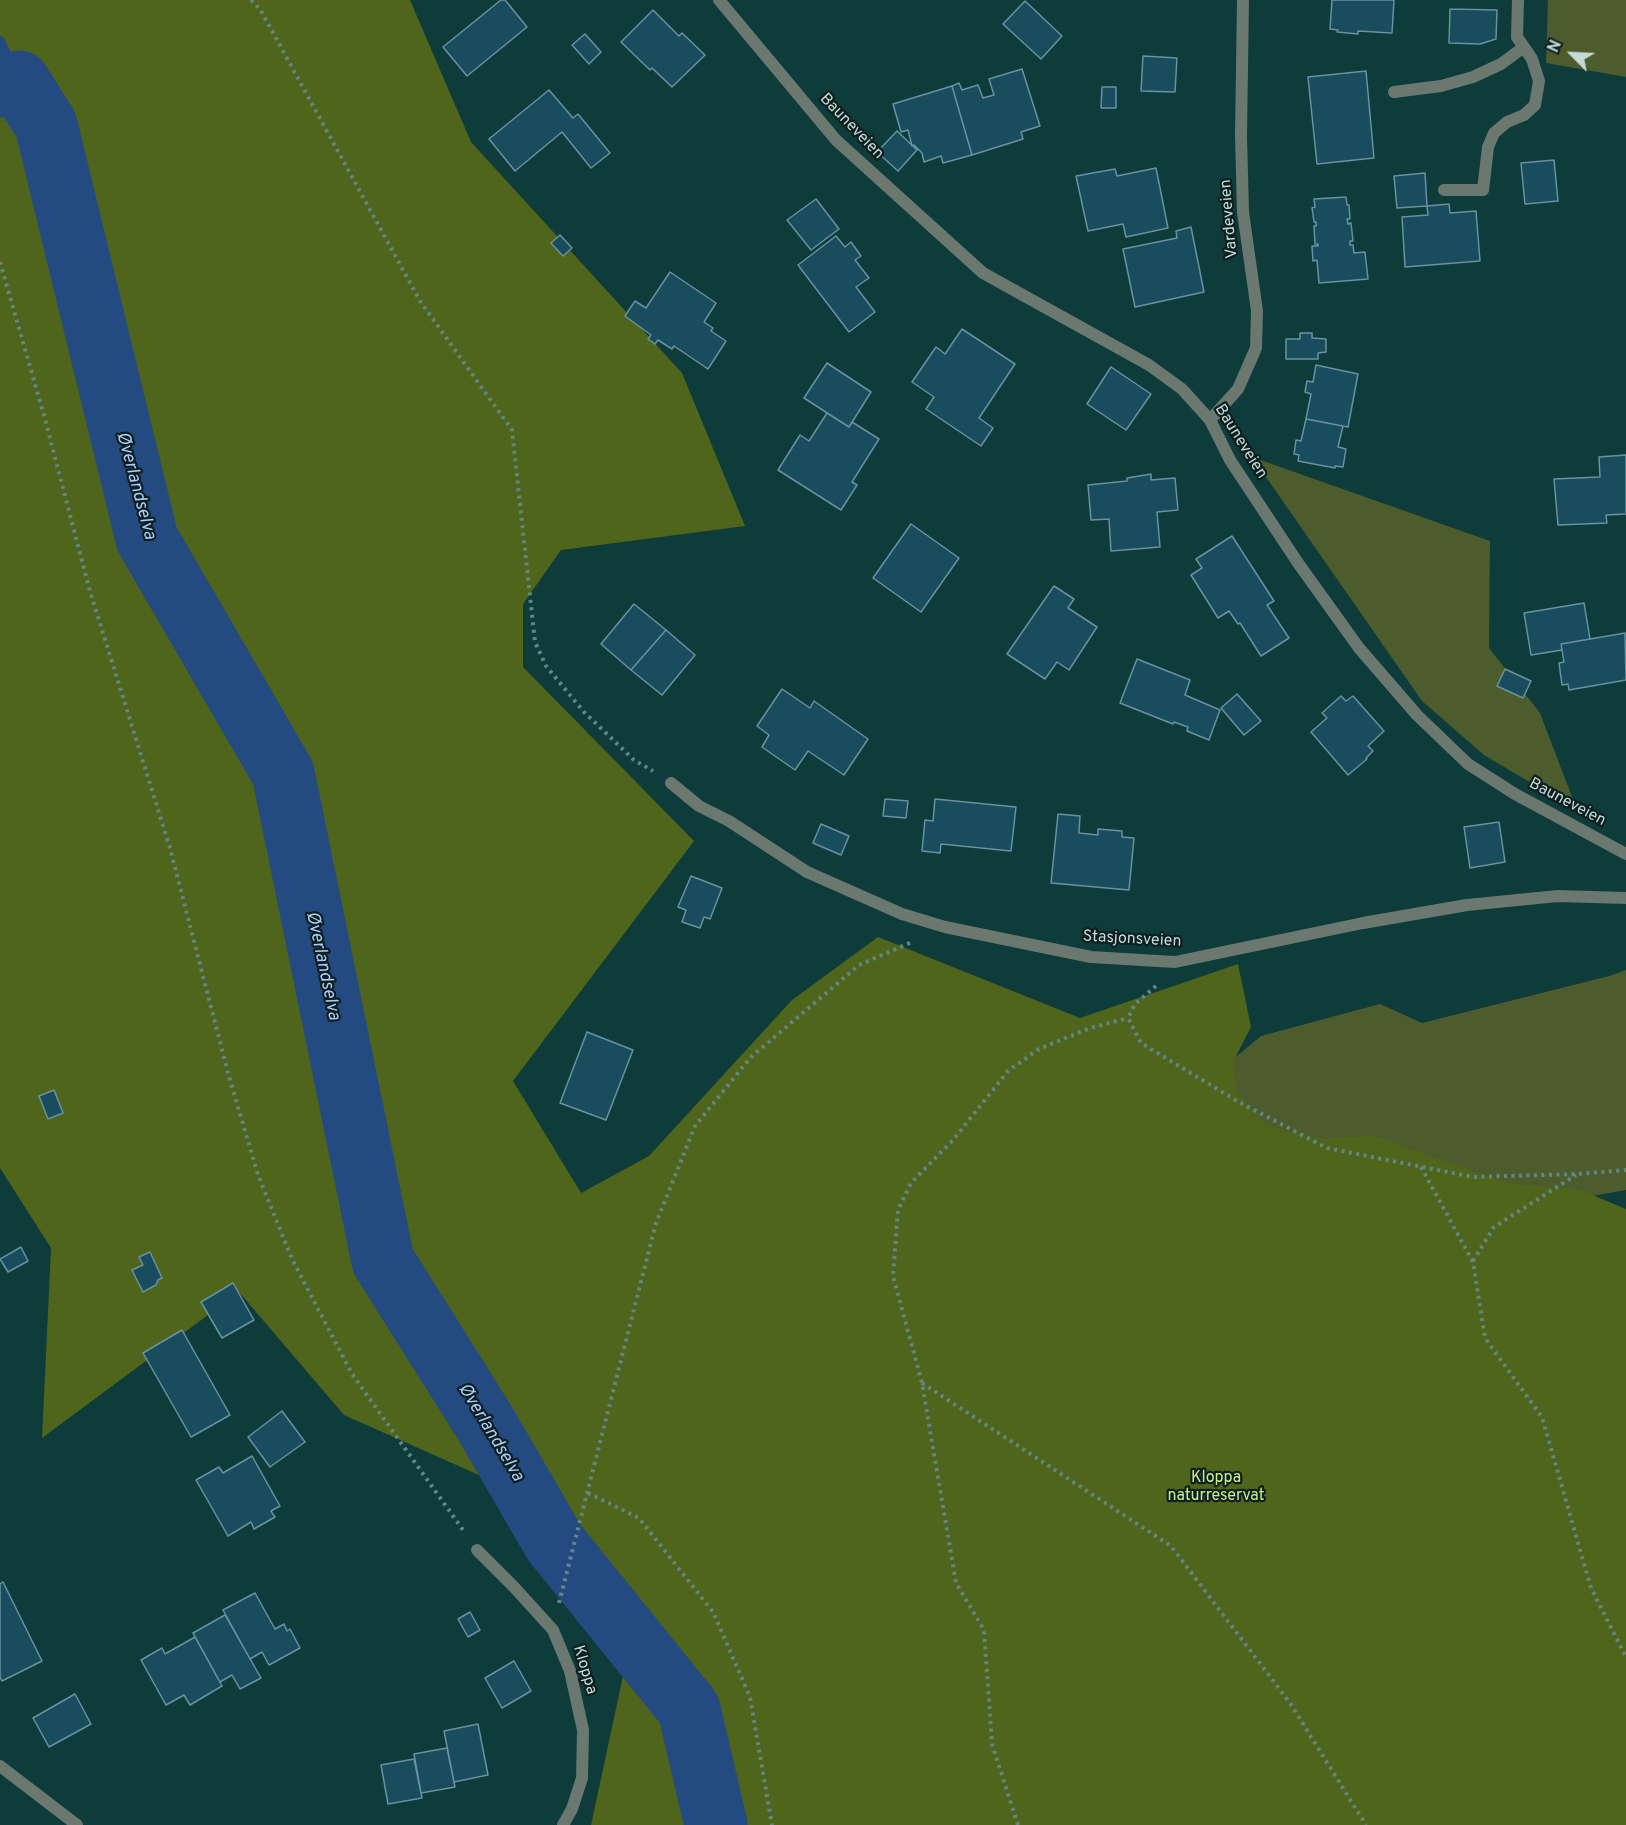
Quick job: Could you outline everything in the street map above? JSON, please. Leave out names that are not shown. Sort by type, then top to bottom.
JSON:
[{"type":"street","name":"Bauneveien","points":[[718,0],[836,140],[983,273],[1149,365],[1182,389],[1210,420],[1230,460],[1298,563],[1359,648],[1417,715],[1468,764],[1515,794],[1626,854]]},
{"type":"street","name":"Vardeveien","points":[[1210,420],[1238,388],[1256,348],[1257,311],[1243,212],[1241,136],[1243,0]]},
{"type":"street","points":[[1444,190],[1483,190],[1488,147],[1494,133],[1507,122],[1524,115],[1535,105],[1539,81],[1532,59],[1520,42],[1518,0]]},
{"type":"street","points":[[1394,92],[1441,86],[1473,77],[1501,64],[1520,42]]},
{"type":"street","name":"Stasjonsveien","points":[[672,783],[699,806],[729,821],[807,872],[902,914],[945,927],[1091,957],[1175,962],[1362,923],[1467,905],[1558,896],[1626,898]]},
{"type":"street","name":"Kloppa","points":[[477,1550],[553,1630],[570,1671],[583,1730],[582,1778],[572,1809],[562,1825]]},
{"type":"street","points":[[0,1766],[77,1825]]},
{"type":"path","points":[[251,0],[260,9],[420,301],[512,430],[536,642],[546,666],[584,712],[634,760],[672,783]]},
{"type":"path","points":[[0,262],[45,419],[89,588],[170,848],[228,1073],[258,1175],[292,1259],[352,1374],[477,1550]]},
{"type":"path","points":[[559,1604],[656,1223],[695,1126],[752,1057],[859,965],[945,927]]},
{"type":"path","points":[[1018,1825],[992,1744],[984,1630],[956,1583],[922,1383],[893,1276],[898,1210],[911,1183],[952,1140],[1008,1071],[1039,1049],[1090,1028],[1128,1018],[1135,1004],[1164,979],[1175,962]]},
{"type":"path","points":[[1128,1018],[1141,1042],[1237,1101],[1327,1148],[1473,1176],[1577,1174],[1626,1170]]},
{"type":"path","points":[[1421,1167],[1473,1262],[1485,1338],[1542,1417],[1591,1588],[1626,1657]]},
{"type":"path","points":[[1473,1262],[1494,1227],[1577,1174]]},
{"type":"path","points":[[922,1383],[1171,1546],[1290,1702],[1366,1825]]},
{"type":"path","points":[[588,1493],[639,1518],[713,1612],[750,1697],[772,1825]]},
{"type":"green space","name":"Kloppa naturreservat","points":[[0,0],[410,0],[471,142],[682,373],[745,526],[561,550],[523,604],[523,667],[694,841],[513,1081],[581,1193],[649,1156],[792,1000],[878,937],[1080,1018],[1238,964],[1251,1027],[1234,1060],[1236,1092],[1266,1125],[1310,1137],[1374,1136],[1510,1184],[1578,1189],[1626,1209],[1626,1825],[591,1825],[623,1676],[526,1496],[344,1415],[239,1292],[42,1438],[51,1248],[0,1168]]},
{"type":"green space","points":[[1548,0],[1626,0],[1626,77],[1546,63]]},
{"type":"green space","points":[[1252,457],[1490,541],[1489,648],[1540,713],[1577,810],[1484,755],[1422,701]]},
{"type":"green space","points":[[1626,970],[1626,1190],[1487,1215],[1317,1154],[1242,1114],[1220,1070],[1261,1036],[1380,1004],[1422,1023]]},
{"type":"building","points":[[501,0],[505,0],[527,27],[467,76],[443,47]]},
{"type":"building","points":[[1332,0],[1394,0],[1392,33],[1358,31],[1358,34],[1330,29]]},
{"type":"building","points":[[1025,1],[1062,36],[1041,59],[1003,24]]},
{"type":"building","points":[[1450,9],[1497,10],[1496,39],[1480,44],[1449,43]]},
{"type":"building","points":[[653,10],[679,36],[682,33],[705,55],[672,87],[652,68],[650,70],[621,42]]},
{"type":"building","points":[[585,34],[601,52],[589,64],[572,45]]},
{"type":"building","points":[[1143,56],[1177,58],[1175,92],[1141,91]]},
{"type":"building","points":[[1022,69],[1040,126],[1021,132],[1023,139],[972,155],[952,86],[959,83],[962,90],[978,85],[983,98],[994,95],[989,79]]},
{"type":"building","points":[[1366,71],[1374,158],[1317,164],[1308,77]]},
{"type":"building","points":[[952,86],[972,155],[943,163],[941,156],[924,162],[922,153],[914,145],[912,146],[908,130],[901,132],[893,104]]},
{"type":"building","points":[[1102,87],[1116,87],[1116,108],[1101,108]]},
{"type":"building","points":[[549,90],[573,118],[578,114],[610,153],[591,168],[562,132],[515,171],[489,139]]},
{"type":"building","points":[[897,131],[917,150],[898,171],[877,152]]},
{"type":"building","points":[[1554,160],[1558,201],[1525,204],[1521,163]]},
{"type":"building","points":[[1156,168],[1168,228],[1126,237],[1123,224],[1088,231],[1076,176],[1115,169],[1117,176]]},
{"type":"building","points":[[1425,173],[1427,206],[1397,208],[1394,176]]},
{"type":"building","points":[[1346,197],[1350,219],[1347,219],[1348,224],[1351,223],[1353,241],[1350,241],[1350,245],[1353,245],[1354,253],[1365,252],[1368,279],[1319,283],[1317,260],[1313,261],[1312,246],[1318,246],[1315,244],[1314,226],[1316,222],[1314,222],[1312,208],[1315,207],[1314,199]]},
{"type":"building","points":[[816,199],[839,229],[811,250],[787,220]]},
{"type":"building","points":[[1449,204],[1450,213],[1476,211],[1480,261],[1405,267],[1402,217],[1428,215],[1427,206]]},
{"type":"building","points":[[1191,227],[1204,292],[1135,307],[1123,249],[1177,238],[1176,231]]},
{"type":"building","points":[[560,235],[572,248],[563,256],[551,243]]},
{"type":"building","points":[[836,236],[845,247],[851,242],[861,256],[855,260],[869,278],[856,287],[875,312],[849,332],[798,265]]},
{"type":"building","points":[[670,272],[716,303],[704,322],[713,328],[711,331],[726,341],[708,369],[674,346],[672,349],[658,340],[655,344],[648,339],[651,335],[625,316],[635,301],[646,308]]},
{"type":"building","points":[[962,329],[1015,364],[979,418],[993,428],[981,446],[926,409],[934,397],[912,382],[936,347],[945,354]]},
{"type":"building","points":[[1300,333],[1312,333],[1312,338],[1326,339],[1326,352],[1318,353],[1318,359],[1286,359],[1286,339],[1300,339]]},
{"type":"building","points":[[827,363],[871,392],[849,427],[804,398]]},
{"type":"building","points":[[1316,365],[1358,374],[1348,427],[1306,419],[1311,394],[1305,392],[1307,381],[1313,382]]},
{"type":"building","points":[[1111,367],[1151,394],[1126,430],[1087,404]]},
{"type":"building","points":[[827,413],[849,427],[852,422],[879,439],[852,482],[857,485],[841,510],[778,470],[800,435],[809,441]]},
{"type":"building","points":[[1306,419],[1343,426],[1338,447],[1346,449],[1343,467],[1335,466],[1335,468],[1298,461],[1299,455],[1294,454],[1296,440],[1301,441]]},
{"type":"building","points":[[1626,455],[1626,514],[1606,515],[1607,523],[1558,525],[1554,479],[1600,477],[1599,457]]},
{"type":"building","points":[[1151,474],[1151,480],[1175,478],[1178,510],[1157,512],[1160,547],[1111,551],[1109,519],[1091,520],[1088,485],[1127,481],[1127,478]]},
{"type":"building","points":[[911,524],[959,558],[921,612],[873,578]]},
{"type":"building","points":[[1232,536],[1274,601],[1267,605],[1289,638],[1261,656],[1240,623],[1238,624],[1229,611],[1218,618],[1191,575],[1202,568],[1196,559]]},
{"type":"building","points":[[1054,586],[1074,599],[1068,608],[1097,627],[1069,670],[1057,662],[1045,679],[1007,654]]},
{"type":"building","points":[[1584,603],[1590,639],[1561,644],[1562,650],[1531,655],[1524,613]]},
{"type":"building","points":[[634,604],[666,630],[631,670],[601,644]]},
{"type":"building","points":[[666,630],[695,655],[662,695],[631,670]]},
{"type":"building","points":[[1625,633],[1626,680],[1569,690],[1568,684],[1562,685],[1559,663],[1564,662],[1561,644]]},
{"type":"building","points":[[1137,659],[1190,680],[1185,695],[1220,710],[1209,740],[1187,731],[1188,727],[1174,722],[1173,724],[1120,703]]},
{"type":"building","points":[[1505,669],[1531,681],[1523,698],[1497,686]]},
{"type":"building","points":[[782,689],[810,708],[814,701],[868,739],[844,775],[808,751],[795,770],[762,747],[769,735],[757,726]]},
{"type":"building","points":[[1237,694],[1261,721],[1244,735],[1221,708]]},
{"type":"building","points":[[1341,696],[1346,701],[1353,696],[1384,731],[1368,746],[1373,751],[1367,759],[1348,775],[1311,732],[1327,718],[1322,713]]},
{"type":"building","points":[[885,799],[908,801],[906,818],[883,816]]},
{"type":"building","points":[[935,799],[1016,807],[1011,851],[941,844],[940,853],[922,851],[925,820],[933,821]]},
{"type":"building","points":[[1058,814],[1080,816],[1079,833],[1098,835],[1098,829],[1122,831],[1122,837],[1134,838],[1129,890],[1051,883]]},
{"type":"building","points":[[1499,822],[1505,862],[1470,868],[1464,827]]},
{"type":"building","points":[[821,824],[849,836],[841,855],[813,843]]},
{"type":"building","points":[[691,876],[722,888],[710,919],[704,917],[700,928],[682,922],[686,910],[678,907]]},
{"type":"building","points":[[587,1032],[633,1050],[606,1120],[560,1103]]},
{"type":"building","points":[[54,1090],[63,1113],[48,1119],[39,1096]]},
{"type":"building","points":[[21,1247],[28,1261],[8,1272],[0,1259]]},
{"type":"building","points":[[150,1252],[162,1278],[156,1285],[143,1292],[132,1270],[143,1265],[139,1257]]},
{"type":"building","points":[[233,1283],[254,1320],[222,1338],[201,1302]]},
{"type":"building","points":[[182,1330],[230,1415],[191,1437],[143,1353]]},
{"type":"building","points":[[282,1411],[305,1442],[270,1467],[248,1437]]},
{"type":"building","points":[[252,1456],[280,1506],[271,1511],[275,1517],[254,1529],[251,1522],[228,1536],[196,1480],[219,1467],[223,1473]]},
{"type":"building","points":[[3,1582],[42,1661],[2,1681],[0,1677],[0,1584]]},
{"type":"building","points":[[255,1593],[275,1629],[284,1624],[287,1631],[290,1629],[300,1648],[269,1665],[262,1652],[250,1659],[223,1610]]},
{"type":"building","points":[[470,1612],[480,1630],[468,1637],[458,1619]]},
{"type":"building","points":[[225,1615],[261,1678],[240,1689],[232,1675],[220,1682],[193,1633]]},
{"type":"building","points":[[195,1637],[222,1686],[190,1705],[184,1695],[166,1705],[141,1660],[162,1648],[165,1654]]},
{"type":"building","points":[[514,1661],[531,1691],[502,1708],[485,1678]]},
{"type":"building","points":[[75,1694],[91,1724],[49,1747],[33,1718]]},
{"type":"building","points":[[478,1724],[488,1775],[454,1782],[444,1731]]},
{"type":"building","points":[[447,1748],[455,1787],[421,1793],[414,1754]]},
{"type":"building","points":[[414,1759],[422,1798],[388,1804],[381,1765]]},
{"type":"waterway","points":[[0,41],[19,82]]},
{"type":"waterway","name":"Øverlandselva","points":[[0,86],[19,82],[46,125],[147,539],[283,773],[383,1261],[485,1423],[554,1542],[689,1709],[716,1825]]}]
